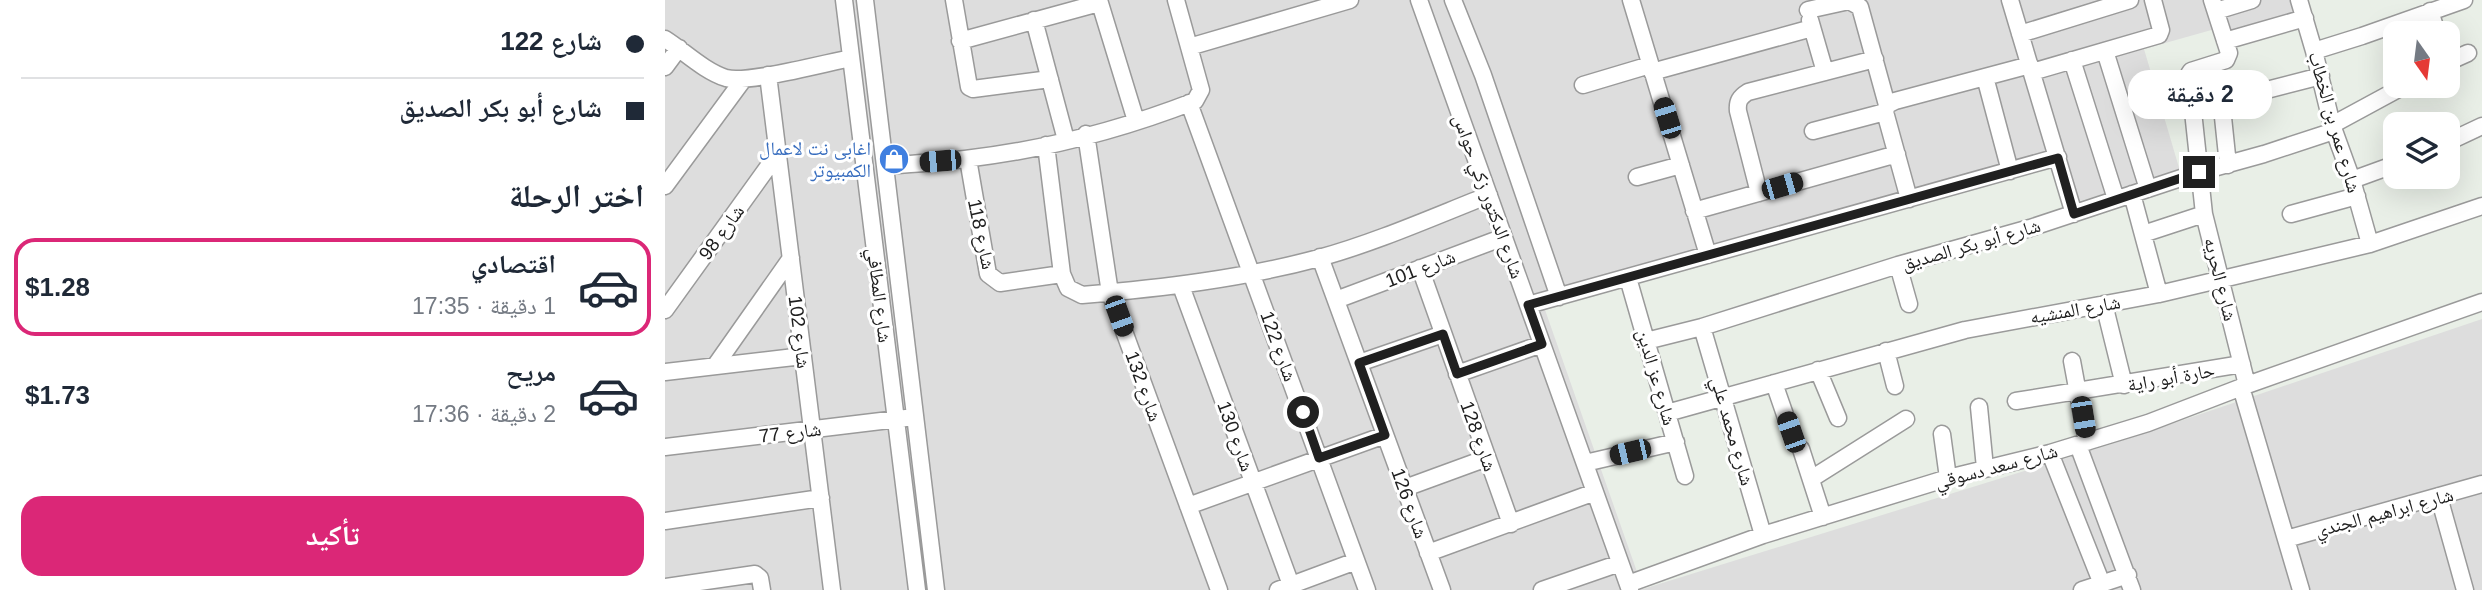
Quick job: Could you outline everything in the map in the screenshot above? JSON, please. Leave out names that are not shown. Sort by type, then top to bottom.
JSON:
[{"type":"street","name":"شارع المطافي","points":[[844,0],[917,590]]},
{"type":"street","name":"شارع المطافي","points":[[865,0],[936,590]]},
{"type":"street","points":[[954,0],[968,85],[971,89],[1050,79]]},
{"type":"street","points":[[885,166],[968,159],[1046,145],[1136,121],[1189,103],[1200,96],[1201,90],[1176,0]]},
{"type":"street","points":[[1189,47],[1326,3],[1350,0]]},
{"type":"street","name":"شارع الدكتور زكي حواس","points":[[1453,0],[1482,75],[1559,297]]},
{"type":"street","points":[[1631,0],[1708,255]]},
{"type":"street","points":[[1825,72],[1806,5],[1849,0],[1860,8],[1909,199]]},
{"type":"street","points":[[2010,0],[2074,214]]},
{"type":"street","points":[[2020,34],[2130,0]]},
{"type":"street","points":[[1813,131],[1886,109],[1895,101],[1985,77],[2072,60],[2161,33],[2153,0]]},
{"type":"street","points":[[2252,0],[2214,5],[2225,41],[2305,18]]},
{"type":"street","name":"شارع عمر بن الخطاب","points":[[2299,0],[2333,128],[2352,180],[2370,244]]},
{"type":"street","points":[[2314,51],[2464,0]]},
{"type":"street","points":[[960,41],[1099,1],[1136,121]]},
{"type":"street","name":"شارع الدكتور زكي حواس","points":[[1423,1],[1629,587]]},
{"type":"street","points":[[2430,11],[2433,21]]},
{"type":"street","points":[[1034,20],[1066,139]]},
{"type":"street","points":[[1583,85],[1812,28]]},
{"type":"street","points":[[665,39],[716,73],[743,80],[851,58]]},
{"type":"street","name":"شارع الحريه","points":[[2225,41],[2229,53],[2226,60],[2189,72],[2204,214],[2242,364],[2244,386],[2301,590]]},
{"type":"street","points":[[665,68],[679,48]]},
{"type":"street","points":[[2105,51],[2148,188]]},
{"type":"street","points":[[2461,56],[2468,53]]},
{"type":"street","points":[[1759,193],[1737,103],[1741,96],[1875,59]]},
{"type":"street","points":[[2072,60],[2116,199]]},
{"type":"street","name":"شارع 102","points":[[768,75],[832,590]]},
{"type":"street","points":[[2192,101],[2255,93],[2321,76]]},
{"type":"street","points":[[1985,77],[2010,171]]},
{"type":"street","points":[[665,186],[743,80]]},
{"type":"street","points":[[2221,98],[2228,165]]},
{"type":"street","name":"شارع أبو بكر الصديق","points":[[1646,341],[1702,327],[2228,165],[2333,128],[2384,98]]},
{"type":"street","name":"شارع 122","points":[[1189,103],[1367,590]]},
{"type":"street","points":[[2460,136],[2482,125]]},
{"type":"street","name":"شارع 132","points":[[1086,134],[1110,293],[1219,590]]},
{"type":"street","points":[[1046,145],[1062,274],[1064,282],[1075,293],[1082,295],[1181,286],[1253,274],[1384,237],[1489,195]]},
{"type":"street","name":"شارع 98","points":[[665,310],[778,153]]},
{"type":"street","points":[[1694,211],[1897,154]]},
{"type":"street","points":[[1528,305],[2058,158]]},
{"type":"street","name":"شارع 118","points":[[968,159],[988,274],[992,279],[1000,283],[1062,274]]},
{"type":"street","points":[[1637,177],[1681,165]]},
{"type":"street","points":[[2352,180],[2383,169]]},
{"type":"street","points":[[2132,194],[2159,293]]},
{"type":"street","points":[[2291,214],[2357,196]]},
{"type":"street","name":"شارع المنشيه","points":[[1667,413],[1995,323],[2056,314],[2221,280],[2370,244],[2482,206]]},
{"type":"street","points":[[2143,234],[2204,214]]},
{"type":"street","name":"شارع 101","points":[[1336,300],[1504,237]]},
{"type":"street","name":"شارع 126","points":[[1320,257],[1442,590]]},
{"type":"street","points":[[715,366],[791,258]]},
{"type":"street","points":[[1898,265],[1909,304]]},
{"type":"street","name":"شارع 128","points":[[1420,268],[1511,524]]},
{"type":"street","name":"شارع عز الدين","points":[[1628,278],[1685,476]]},
{"type":"street","name":"شارع 130","points":[[1181,286],[1253,483],[1285,587]]},
{"type":"street","name":"شارع سعد دسوقي","points":[[1629,587],[1763,535],[1948,478],[2050,453],[2148,423],[2482,302]]},
{"type":"street","points":[[2104,304],[2124,385]]},
{"type":"street","name":"شارع محمد علي","points":[[1702,327],[1763,535]]},
{"type":"street","points":[[1359,363],[1443,334]]},
{"type":"street","points":[[1457,374],[1542,344]]},
{"type":"street","points":[[1886,351],[1895,386]]},
{"type":"street","points":[[665,372],[803,356]]},
{"type":"street","points":[[2072,361],[2079,393],[2082,444],[2130,583],[2102,584],[2082,590]]},
{"type":"street","name":"حارة أبو راية","points":[[2016,401],[2079,393],[2242,364]]},
{"type":"street","points":[[1818,370],[1838,418]]},
{"type":"street","points":[[1774,383],[1791,432]]},
{"type":"street","points":[[1979,407],[1985,468]]},
{"type":"street","name":"شارع 77","points":[[665,447],[916,417]]},
{"type":"street","points":[[1811,479],[1906,419]]},
{"type":"street","points":[[1943,434],[1948,478]]},
{"type":"street","points":[[1188,506],[1385,435]]},
{"type":"street","points":[[1585,463],[1676,442]]},
{"type":"street","points":[[1801,449],[1823,517]]},
{"type":"street","points":[[2050,453],[2102,584]]},
{"type":"street","points":[[1405,488],[1487,458]]},
{"type":"street","name":"شارع ابراهيم الجندي","points":[[2286,539],[2482,484]]},
{"type":"street","points":[[1429,553],[1595,492]]},
{"type":"street","points":[[2439,497],[2465,590]]},
{"type":"street","points":[[665,521],[821,498]]},
{"type":"street","points":[[1285,587],[1356,561]]},
{"type":"street","points":[[1542,590],[1620,563]]},
{"type":"street","points":[[665,587],[726,584],[755,574],[760,578],[762,590]]},
{"type":"shaded area","points":[[665,0],[2296,0],[2303,23],[2222,49],[2215,29],[2144,49],[2180,171],[2067,205],[2055,165],[1544,307],[1643,589],[2115,443],[2482,319],[2482,590],[665,590]]},
{"type":"place","name":"اغابى نت لاعمال الكمبيوتر","points":[[894,159]]},
{"type":"route","points":[[1303,412],[1319,458],[1385,435],[1359,363],[1443,334],[1457,374],[1542,344],[1528,305],[2058,158],[2074,214],[2199,172]]}]
